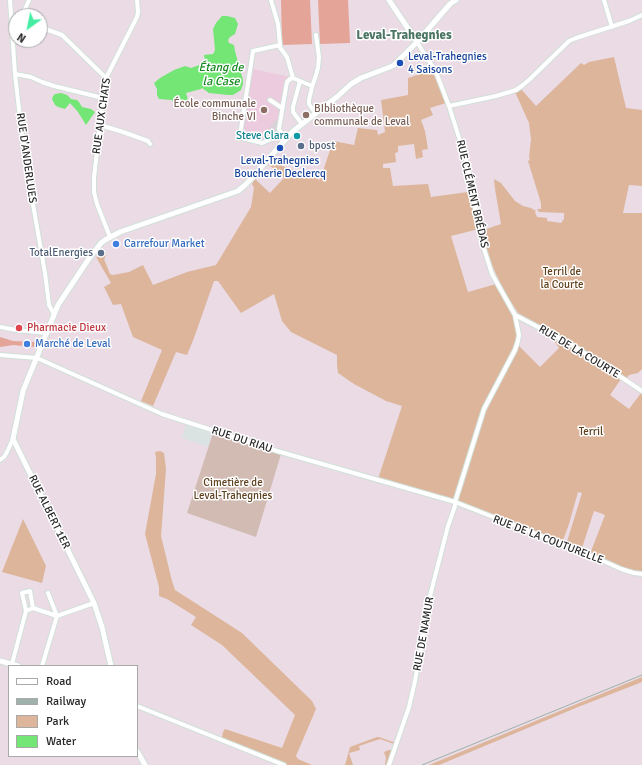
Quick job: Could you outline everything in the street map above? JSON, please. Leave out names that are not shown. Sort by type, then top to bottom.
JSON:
[{"type":"street","name":"RUE AUX CHATS","points":[[110,237],[94,192],[94,178],[103,98],[106,78],[137,18],[137,0]]},
{"type":"street","points":[[271,0],[278,24],[280,45],[278,46]]},
{"type":"street","points":[[390,0],[417,42]]},
{"type":"street","points":[[0,460],[4,457],[11,445],[23,391],[54,314],[88,260],[101,243],[120,232],[238,191],[250,180],[285,136],[356,81],[394,65],[417,42],[450,4],[456,0]]},
{"type":"street","points":[[604,0],[612,27]]},
{"type":"street","points":[[449,106],[516,90],[530,79],[570,41],[581,36],[629,21],[642,15]]},
{"type":"street","points":[[48,30],[62,35],[106,78]]},
{"type":"street","points":[[316,35],[319,57],[309,100],[311,107],[316,113]]},
{"type":"street","name":"RUE CLÉMENT BRÉDAS","points":[[417,42],[436,72],[449,106],[468,166],[479,230],[484,249],[492,274],[515,315],[519,335],[512,358],[484,409],[455,502]]},
{"type":"street","points":[[278,46],[287,57],[293,78]]},
{"type":"street","points":[[278,46],[253,51],[240,135],[242,138],[262,143],[281,135],[285,136]]},
{"type":"street","name":"RUE D'ANDERLUES","points":[[14,48],[15,74],[24,153],[46,273],[49,305],[54,314]]},
{"type":"street","points":[[15,74],[31,77],[54,86],[103,98]]},
{"type":"street","points":[[293,78],[312,86]]},
{"type":"street","points":[[285,136],[281,134],[279,129],[288,82],[293,78]]},
{"type":"street","points":[[300,81],[293,112],[302,124]]},
{"type":"street","points":[[270,100],[282,108]]},
{"type":"street","points":[[100,125],[148,141],[150,144]]},
{"type":"street","name":"RUE DE LA COURTE","points":[[515,315],[574,346],[642,392]]},
{"type":"street","points":[[0,327],[47,333]]},
{"type":"street","name":"RUE DU RIAU","points":[[0,355],[37,358],[162,414],[268,448],[455,502]]},
{"type":"street","name":"RUE ALBERT 1ER","points":[[13,439],[94,603],[102,627],[110,665]]},
{"type":"street","name":"RUE DE LA COUTURELLE","points":[[455,502],[592,556],[621,569],[642,574]]},
{"type":"street","name":"RUE DE NAMUR","points":[[389,765],[409,707],[418,670],[430,596],[455,502]]},
{"type":"street","points":[[0,661],[15,665],[26,611],[22,593],[30,591],[33,608]]},
{"type":"street","points":[[42,665],[57,616],[48,593]]},
{"type":"street","points":[[26,611],[33,608],[57,616],[94,603]]},
{"type":"street","points":[[138,706],[284,765]]},
{"type":"street","points":[[138,753],[144,765]]},
{"type":"shaded area","points":[[281,0],[310,0],[312,44],[282,45]]},
{"type":"shaded area","points":[[318,0],[348,0],[350,43],[320,44]]},
{"type":"shaded area","name":"École communale Binche VI","points":[[253,69],[290,77],[280,130],[286,138],[283,140],[280,138],[260,146],[239,137]]},
{"type":"shaded area","points":[[275,120],[281,124],[280,128],[283,133],[272,137],[266,134]]},
{"type":"shaded area","points":[[0,337],[13,341],[35,342],[35,347],[13,345],[0,347]]},
{"type":"shaded area","points":[[186,425],[213,432],[208,447],[182,438]]},
{"type":"green space","name":"Terril de la Courte","points":[[614,57],[626,108],[642,110],[642,186],[629,185],[623,213],[642,213],[642,369],[638,373],[629,375],[626,379],[575,345],[518,313],[504,291],[496,274],[488,256],[481,231],[501,224],[494,179],[501,183],[515,201],[536,211],[537,217],[547,218],[547,221],[561,223],[564,219],[564,213],[539,212],[537,209],[541,209],[541,203],[528,161],[530,160],[531,139],[529,123],[515,92],[521,89],[536,106],[581,63],[584,65],[589,62]]},
{"type":"green space","points":[[433,70],[446,103],[430,108],[433,115],[421,120],[425,131],[428,149],[422,150],[423,157],[416,159],[414,144],[398,146],[398,152],[395,153],[396,162],[383,164],[383,168],[390,168],[393,186],[428,184],[431,197],[468,192],[471,193],[477,228],[475,230],[451,236],[468,292],[496,284],[514,316],[517,336],[516,344],[483,408],[455,497],[451,499],[378,479],[402,406],[386,401],[354,384],[338,373],[337,355],[291,332],[282,321],[274,294],[241,313],[218,281],[214,281],[187,355],[176,352],[153,406],[141,401],[162,350],[133,337],[121,304],[113,305],[104,287],[111,283],[96,257],[101,257],[106,252],[104,259],[110,274],[113,275],[129,272],[143,265],[153,285],[187,272],[216,265],[251,207],[254,188],[252,184],[255,179],[270,193],[284,178],[268,164],[271,160],[275,163],[320,180],[333,141],[354,145],[358,128],[377,130],[378,135],[385,132],[381,100],[408,95],[408,78]]},
{"type":"green space","name":"Terril","points":[[551,336],[575,349],[621,379],[610,395],[629,409],[641,393],[642,395],[642,573],[628,570],[590,554],[605,515],[600,513],[594,511],[581,551],[566,545],[582,493],[578,492],[562,543],[458,502],[486,408],[519,346],[540,367],[559,348]]},
{"type":"green space","name":"Cimetière de Leval-Trahegnies","points":[[213,433],[281,454],[256,537],[187,513]]},
{"type":"green space","points":[[160,451],[164,453],[166,469],[161,536],[175,590],[242,633],[312,701],[316,709],[296,756],[298,759],[312,765],[286,765],[225,740],[222,737],[225,729],[282,748],[295,715],[222,645],[191,625],[196,617],[167,599],[159,596],[159,587],[145,534],[156,474],[155,452]]},
{"type":"green space","points":[[23,519],[46,566],[42,583],[2,572]]},
{"type":"green space","points":[[642,677],[642,682],[439,765],[429,765]]},
{"type":"green space","points":[[377,737],[393,742],[396,741],[394,744],[380,739],[359,746],[360,750],[349,753],[353,765],[345,765],[350,747]]},
{"type":"green space","points":[[392,750],[393,752],[388,765],[385,765],[386,758],[384,752]]},
{"type":"water","name":"Étang de la Case","points":[[222,16],[235,18],[238,24],[235,34],[228,40],[229,43],[234,45],[243,80],[241,90],[233,95],[228,95],[209,93],[202,88],[186,93],[188,100],[187,102],[177,107],[172,100],[159,99],[154,83],[160,78],[185,66],[191,68],[205,63],[204,55],[213,54],[215,50],[213,29]]},
{"type":"water","points":[[61,93],[67,95],[71,99],[77,100],[82,107],[91,109],[95,112],[86,125],[70,103],[65,109],[55,105],[52,99],[53,96]]},
{"type":"railway","points":[[422,765],[642,675]]},
{"type":"place","name":"Leval-Trahegnies 4 Saisons","points":[[400,63]]},
{"type":"place","name":"École communale Binche VI","points":[[264,110]]},
{"type":"place","name":"BIbliothèque communale de Leval","points":[[306,115]]},
{"type":"place","name":"Steve Clara","points":[[297,136]]},
{"type":"place","name":"bpost","points":[[301,146]]},
{"type":"place","name":"Leval-Trahegnies Boucherie Declercq","points":[[280,148]]},
{"type":"place","name":"Carrefour Market","points":[[116,244]]},
{"type":"place","name":"TotalEnergies","points":[[101,253]]},
{"type":"place","name":"Pharmacie Dieux","points":[[19,328]]},
{"type":"place","name":"Marché de Leval","points":[[27,344]]},
{"type":"district","name":"Leval-Trahegnies","points":[[404,36]]}]
